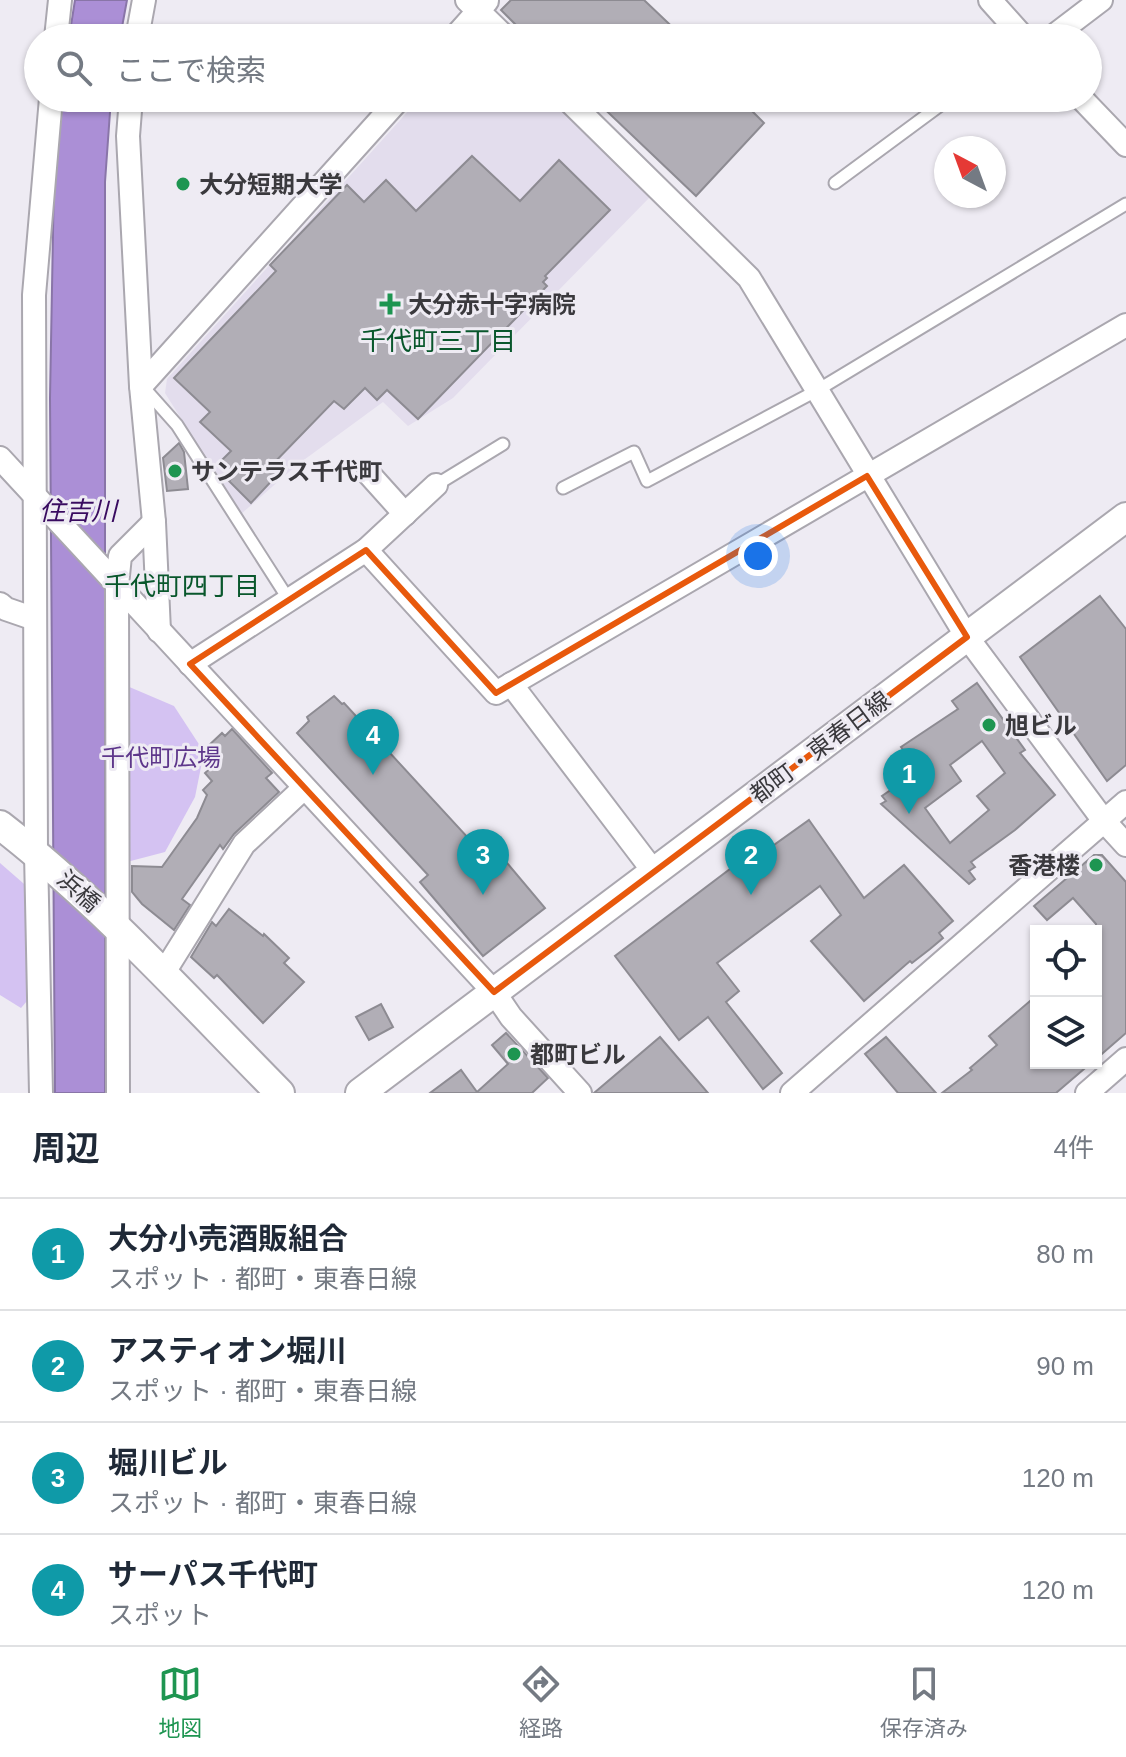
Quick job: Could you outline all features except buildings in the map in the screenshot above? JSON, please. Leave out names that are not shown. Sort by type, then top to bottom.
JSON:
[{"type":"street","points":[[57,24],[60,0]]},
{"type":"street","points":[[140,24],[144,0]]},
{"type":"street","points":[[990,0],[1011,24]]},
{"type":"street","points":[[1069,24],[1101,0]]},
{"type":"street","points":[[464,24],[478,4],[494,24]]},
{"type":"street","points":[[41,1093],[35,619],[40,502],[34,295],[50,112]]},
{"type":"street","points":[[130,112],[128,136],[141,386],[154,522],[159,631]]},
{"type":"street","points":[[141,386],[387,112]]},
{"type":"street","points":[[580,112],[749,278],[967,637],[1104,821],[1126,845]]},
{"type":"street","points":[[1094,112],[1126,145]]},
{"type":"street","points":[[366,550],[496,693],[1126,325]]},
{"type":"street","points":[[0,458],[494,992],[511,1017],[580,1093]]},
{"type":"street","points":[[369,474],[405,514]]},
{"type":"street","points":[[190,664],[366,550],[436,485]]},
{"type":"street","name":"都町・東春日線","points":[[360,1093],[1126,517]]},
{"type":"street","points":[[118,1093],[114,582],[120,556],[154,522]]},
{"type":"street","points":[[0,604],[35,619]]},
{"type":"street","points":[[511,684],[654,872]]},
{"type":"street","points":[[163,974],[244,844],[304,788]]},
{"type":"street","points":[[792,1093],[1126,802]]},
{"type":"street","name":"浜橋","points":[[0,825],[40,856],[116,925],[280,1093]]},
{"type":"street","points":[[1087,1093],[1126,1059]]},
{"type":"lane","points":[[835,183],[931,112]]},
{"type":"lane","points":[[563,488],[634,452],[647,481],[816,391],[1126,204]]},
{"type":"lane","points":[[141,386],[177,425],[289,600]]},
{"type":"lane","points":[[436,485],[503,444]]},
{"type":"highlighted area","points":[[867,476],[967,637],[494,992],[190,664],[366,550],[496,693]]},
{"type":"shaded area","name":"大分赤十字病院","points":[[407,112],[565,112],[651,196],[453,398],[408,426],[383,402],[297,465],[241,514],[165,393],[167,379]]},
{"type":"green space","name":"千代町広場","points":[[120,683],[174,706],[204,752],[195,797],[165,852],[123,863]]},
{"type":"green space","points":[[0,863],[31,890],[32,995],[21,1008],[0,995]]},
{"type":"water","points":[[75,0],[127,0],[123,24],[71,24]]},
{"type":"water","name":"住吉川","points":[[59,112],[110,112],[105,182],[105,1093],[55,1093],[50,398],[54,178]]},
{"type":"place","name":"大分短期大学","points":[[183,184]]},
{"type":"place","name":"大分赤十字病院","points":[[390,304]]},
{"type":"place","name":"サンテラス千代町","points":[[175,471]]},
{"type":"place","name":"旭ビル","points":[[989,725]]},
{"type":"place","name":"サーパス千代町","points":[[373,775]]},
{"type":"place","name":"大分小売酒販組合","points":[[909,814]]},
{"type":"place","name":"香港楼","points":[[1096,865]]},
{"type":"place","name":"堀川ビル","points":[[483,895]]},
{"type":"place","name":"アスティオン堀川","points":[[751,895]]},
{"type":"place","name":"都町ビル","points":[[514,1054]]},
{"type":"district","name":"千代町三丁目","points":[[438,341]]},
{"type":"district","name":"千代町四丁目","points":[[182,586]]}]
